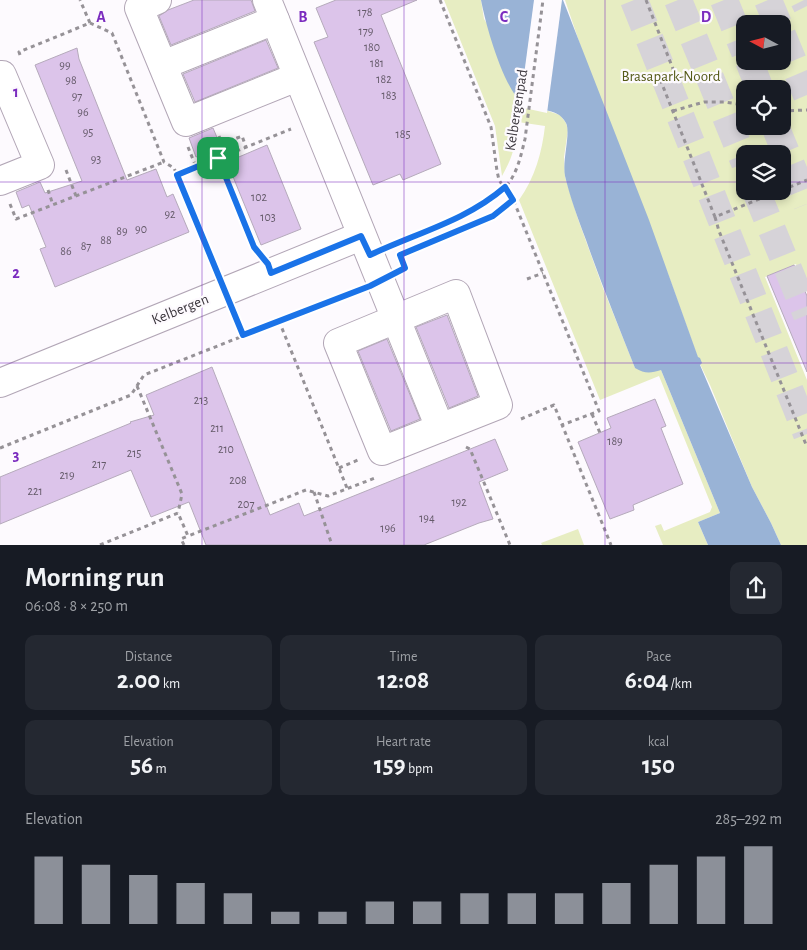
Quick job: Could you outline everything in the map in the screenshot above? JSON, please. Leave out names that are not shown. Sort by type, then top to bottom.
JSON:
[{"type":"street","points":[[157,0],[139,8],[186,122],[297,78]]},
{"type":"street","points":[[163,65],[271,10],[440,428]]},
{"type":"street","points":[[3,194],[40,165],[2,75],[11,68]]},
{"type":"street","name":"Kelbergen","points":[[0,383],[271,273],[365,246]]},
{"type":"street","points":[[456,294],[498,405],[382,451],[338,343],[395,318],[456,294]]},
{"type":"path","points":[[80,0],[90,23],[112,33],[164,162],[174,168],[243,335]]},
{"type":"path","points":[[440,0],[491,127],[499,180],[513,200],[600,410],[562,426]]},
{"type":"path","name":"Kelbergenpad","points":[[365,246],[395,243],[462,217],[492,199],[505,187],[514,174],[522,154],[543,0]]},
{"type":"path","points":[[646,0],[675,74],[660,79],[719,231],[807,447]]},
{"type":"path","points":[[11,68],[19,52],[90,23]]},
{"type":"path","points":[[673,111],[704,102],[736,104]]},
{"type":"path","points":[[791,111],[807,110]]},
{"type":"path","points":[[177,175],[298,126]]},
{"type":"path","points":[[218,136],[222,144],[242,136],[246,147]]},
{"type":"path","points":[[189,150],[196,167]]},
{"type":"path","points":[[218,158],[254,247],[268,264],[271,273]]},
{"type":"path","points":[[3,194],[10,204],[16,219],[164,162]]},
{"type":"path","points":[[66,169],[76,196]]},
{"type":"path","points":[[791,186],[807,180]]},
{"type":"path","points":[[46,186],[53,205]]},
{"type":"path","points":[[0,448],[131,395],[144,375],[380,281],[405,268],[400,255],[493,216],[513,200]]},
{"type":"path","points":[[715,217],[757,200]]},
{"type":"path","points":[[527,279],[543,273]]},
{"type":"path","points":[[279,321],[347,488]]},
{"type":"path","points":[[137,386],[182,494],[178,513],[188,536]]},
{"type":"path","points":[[514,422],[554,405],[611,545]]},
{"type":"path","points":[[592,414],[600,433]]},
{"type":"path","points":[[460,445],[470,449],[510,545]]},
{"type":"path","points":[[339,468],[359,459]]},
{"type":"path","points":[[184,545],[181,539],[306,490],[328,496],[382,475]]},
{"type":"path","points":[[314,492],[332,545]]},
{"type":"path","points":[[100,545],[178,513]]},
{"type":"green space","points":[[444,0],[481,0],[484,19],[542,109],[560,115],[566,123],[568,130],[564,157],[565,177],[603,288],[635,368],[661,370],[720,513],[698,522],[708,545],[663,545],[655,526],[661,524],[664,531],[710,512],[712,507],[659,376],[600,400],[519,200],[525,192],[537,164],[545,126],[518,122],[513,150],[502,176],[495,126]]},
{"type":"green space","name":"Brasapark-Noord","points":[[565,0],[807,0],[807,291],[796,264],[765,277],[807,380],[807,545],[781,545],[752,487],[700,364],[668,274],[612,139]]},
{"type":"green space","points":[[578,529],[584,545],[542,545],[541,543]]},
{"type":"water","points":[[481,0],[563,0],[649,220],[698,357],[702,363],[700,365],[752,487],[781,545],[708,545],[698,522],[720,513],[661,370],[648,372],[635,368],[622,336],[567,184],[564,170],[568,133],[566,123],[562,117],[551,111],[528,107],[516,96],[496,55]]},
{"type":"pier","points":[[534,0],[562,0],[547,113],[524,108],[520,105]]},
{"type":"building","points":[[194,0],[251,0],[255,11],[171,45],[159,16],[168,10]]},
{"type":"building","points":[[336,0],[417,0],[381,15],[441,164],[403,180],[400,174],[373,185],[314,42],[328,37],[316,8]]},
{"type":"building","points":[[266,40],[278,68],[195,102],[183,74]]},
{"type":"building","points":[[77,48],[79,59],[127,180],[156,169],[167,197],[173,194],[189,232],[55,287],[40,249],[46,247],[29,205],[22,208],[16,192],[40,182],[45,193],[82,181],[35,65]]},
{"type":"building","points":[[213,128],[221,147],[196,157],[189,138]]},
{"type":"building","points":[[267,145],[301,229],[261,245],[227,162]]},
{"type":"building","points":[[794,265],[807,296],[807,372],[767,276]]},
{"type":"building","points":[[447,315],[478,396],[449,408],[416,327]]},
{"type":"building","points":[[387,339],[420,419],[391,431],[358,351]]},
{"type":"building","points":[[212,367],[270,515],[299,503],[304,516],[495,439],[508,470],[479,482],[493,519],[424,545],[206,545],[189,502],[151,517],[131,470],[0,524],[0,477],[130,422],[154,415],[146,395]]},
{"type":"building","points":[[655,399],[666,426],[661,428],[683,484],[633,505],[634,510],[610,519],[578,442],[611,428],[607,418]]},
{"type":"tunnel","points":[[634,0],[807,434]]},
{"type":"tunnel","points":[[678,0],[738,145]]},
{"type":"tunnel","points":[[724,0],[736,30]]},
{"type":"tunnel","points":[[768,0],[774,15]]},
{"type":"tunnel","points":[[804,0],[807,6]]},
{"type":"tunnel","points":[[791,57],[807,95]]},
{"type":"tunnel","points":[[753,70],[756,80]]},
{"type":"tunnel","points":[[779,135],[807,204]]},
{"type":"tunnel","points":[[760,200],[807,315]]},
{"type":"route","points":[[218,158],[254,247],[268,264],[271,273],[361,236],[370,255],[395,243],[462,217],[492,199],[505,187],[513,200],[493,216],[400,255],[405,268],[370,286],[243,335],[177,175],[218,158]]}]
